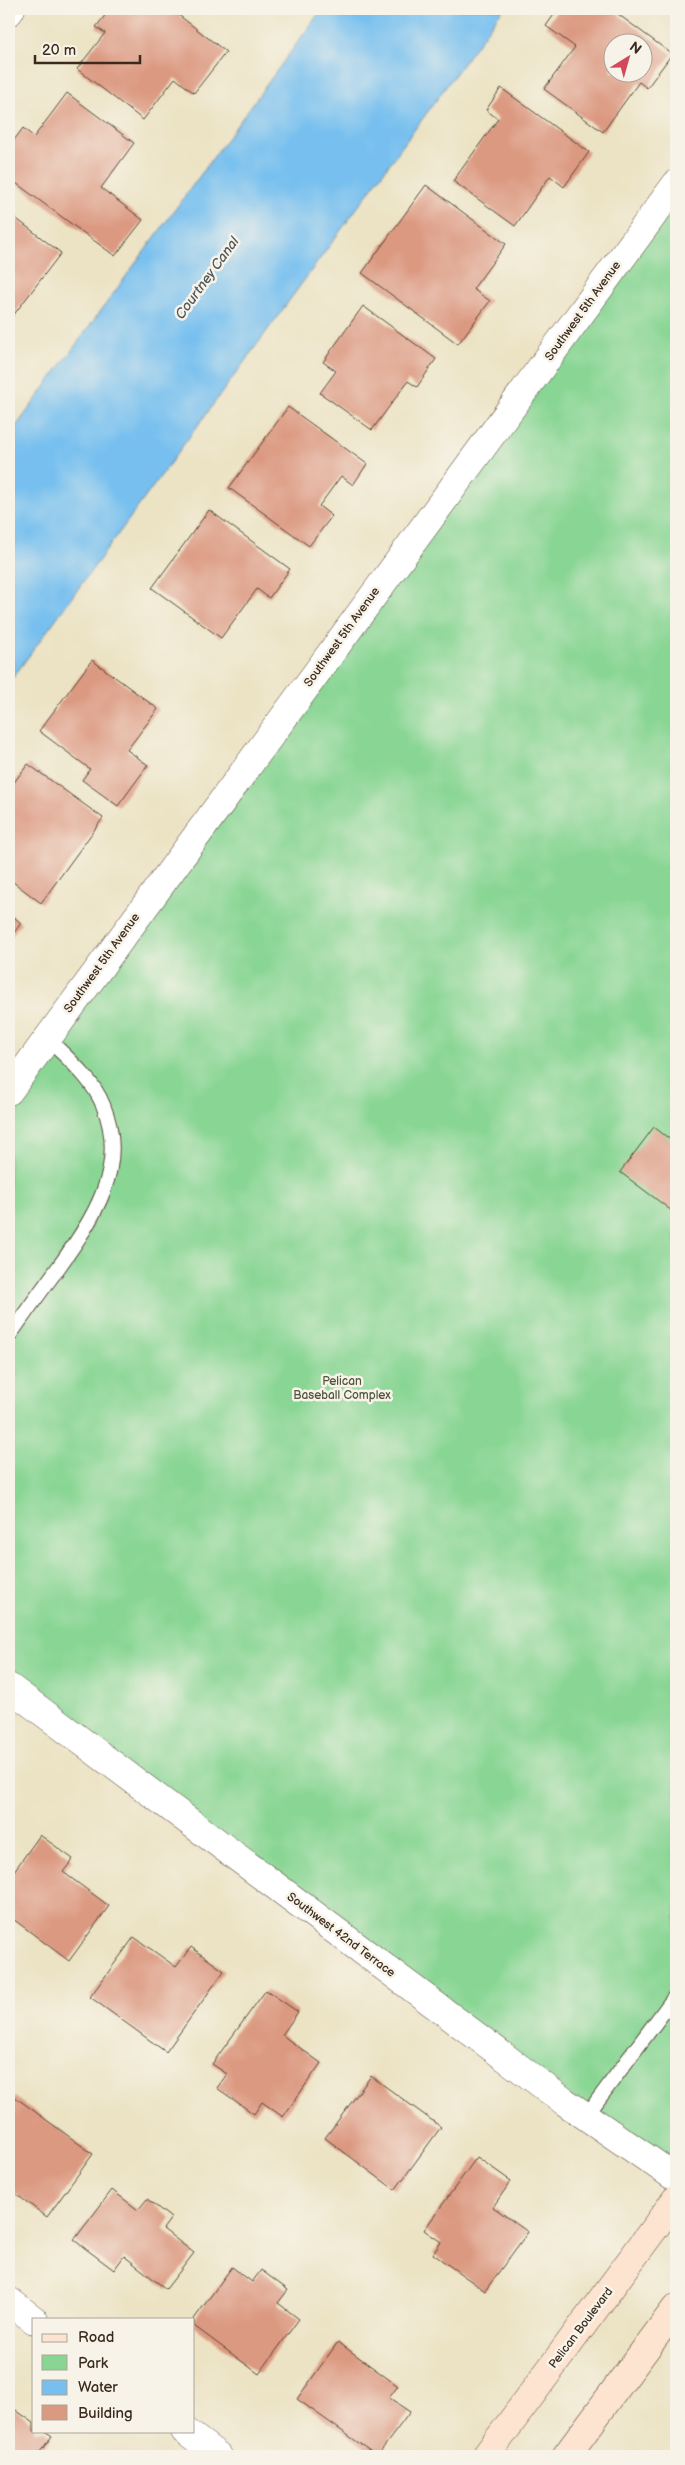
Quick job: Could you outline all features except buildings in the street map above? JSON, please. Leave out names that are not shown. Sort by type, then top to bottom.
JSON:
[{"type":"street","name":"Southwest 5th Avenue","points":[[9,1091],[676,184]]},
{"type":"street","name":"Southwest 42nd Terrace","points":[[9,1687],[586,2116],[676,2178]]},
{"type":"street","name":"Pelican Boulevard","points":[[486,2456],[676,2199]]},
{"type":"street","points":[[9,2301],[32,2318]]},
{"type":"street","points":[[566,2456],[676,2308]]},
{"type":"street","points":[[186,2432],[218,2456]]},
{"type":"lane","points":[[9,1336],[82,1234],[101,1200],[111,1167],[112,1132],[102,1104],[85,1076],[47,1038]]},
{"type":"lane","points":[[586,2116],[676,1995]]},
{"type":"green space","name":"Pelican Baseball Complex","points":[[676,184],[676,2147],[661,2167],[9,1686],[9,1091]]},
{"type":"water","name":"Courtney Canal","points":[[322,9],[503,9],[9,683],[9,436]]}]
